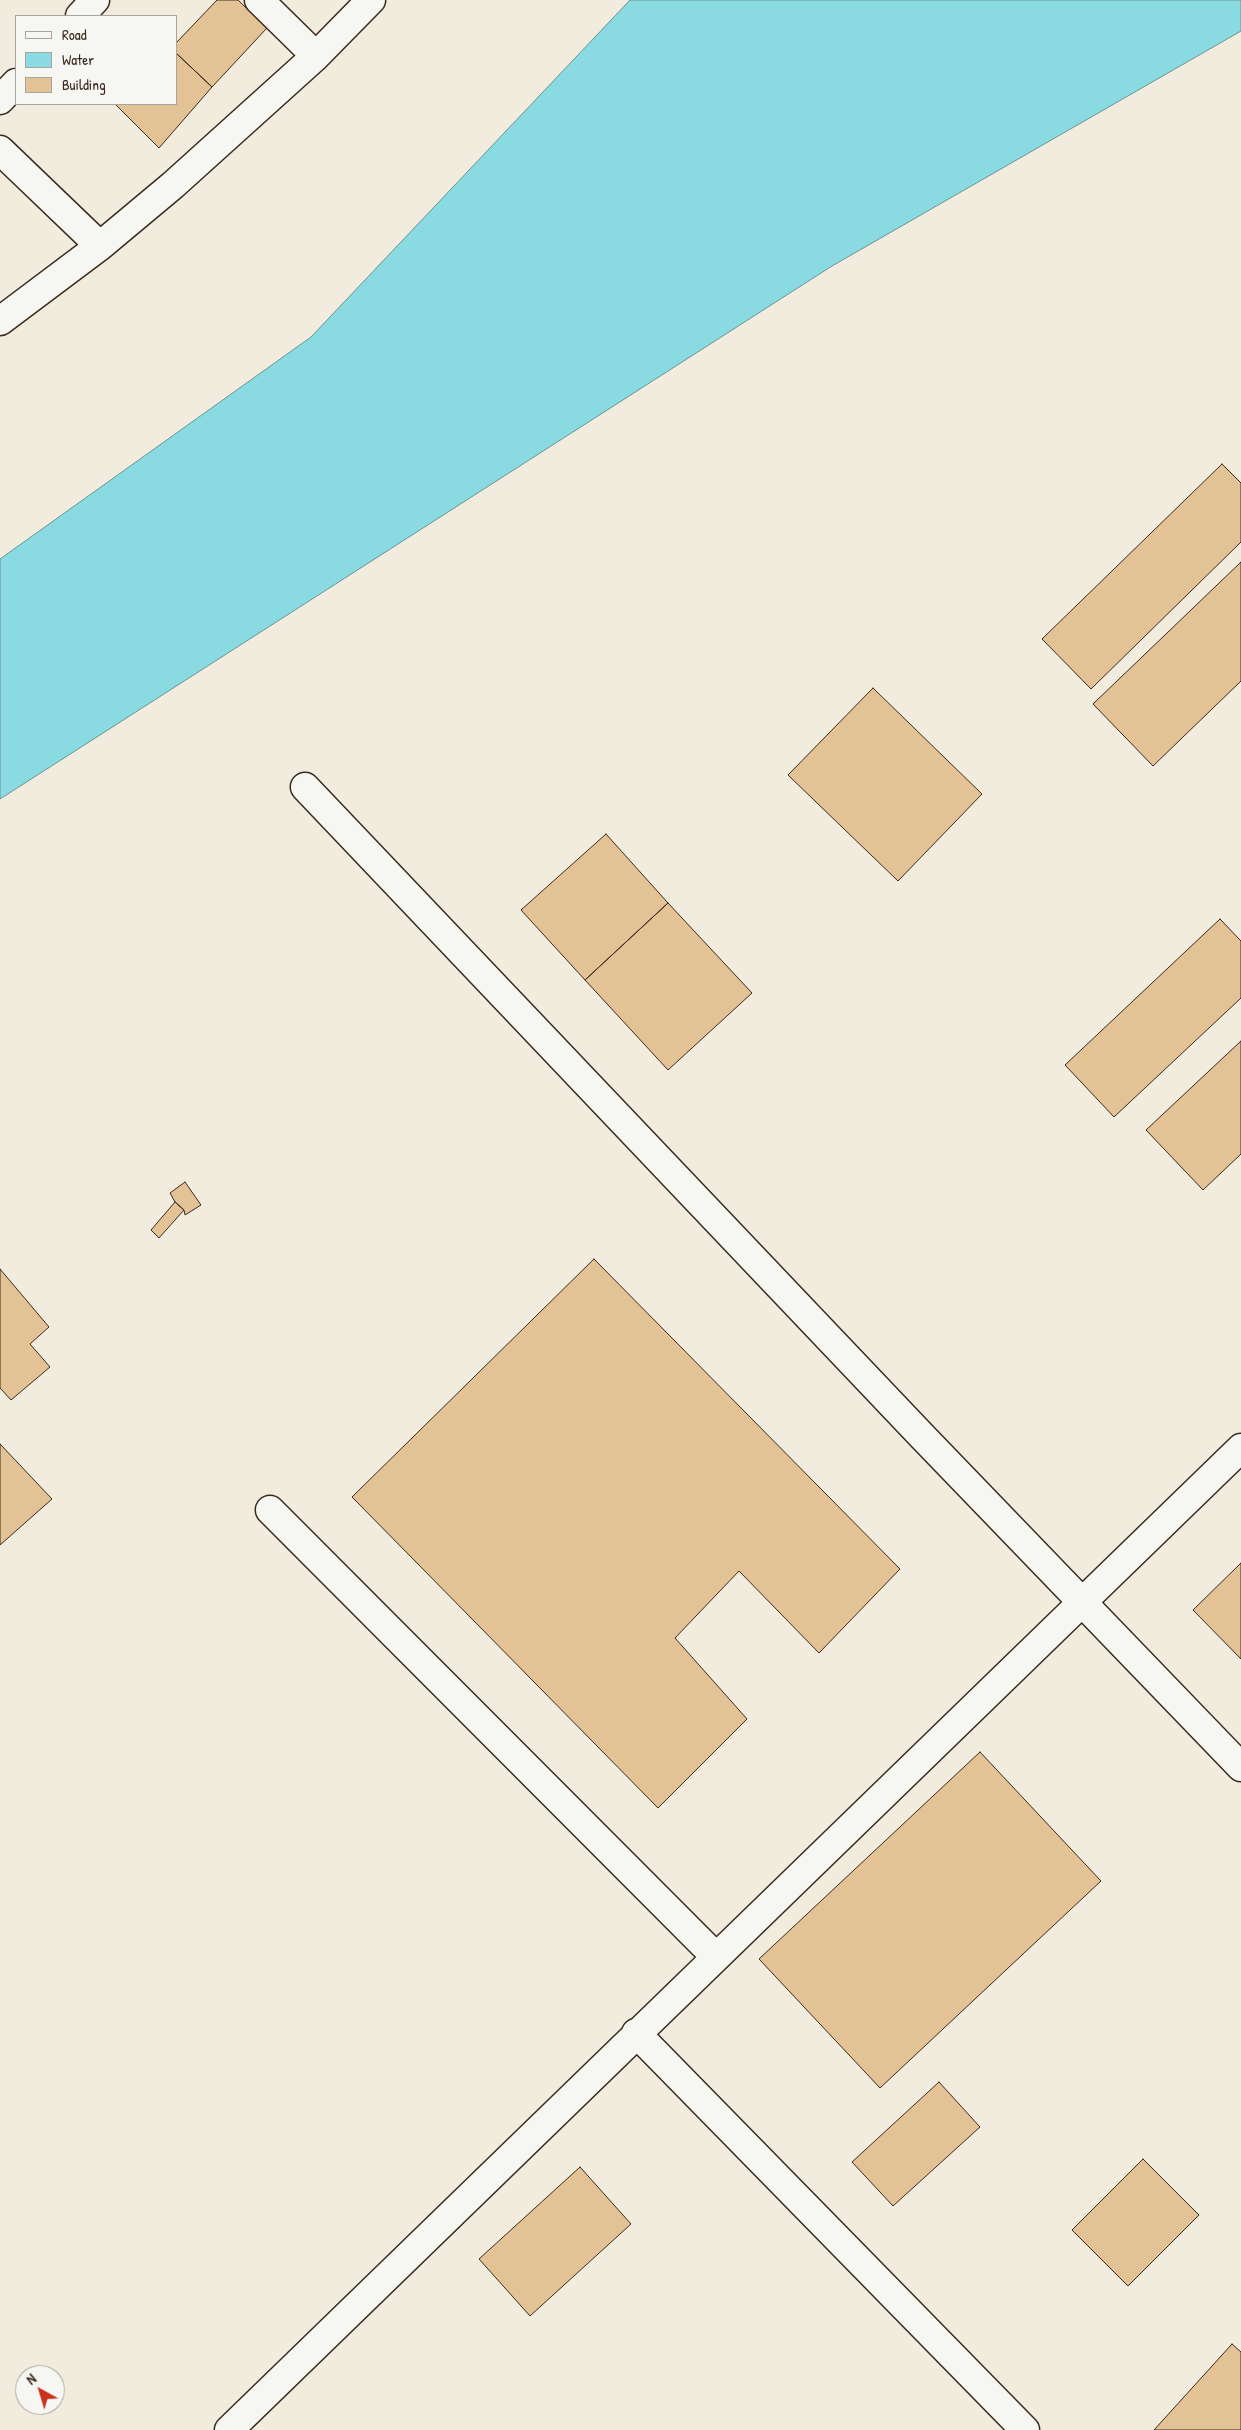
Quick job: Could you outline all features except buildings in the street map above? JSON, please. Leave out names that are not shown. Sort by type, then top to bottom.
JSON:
[{"type":"street","points":[[81,15],[95,0]]},
{"type":"street","points":[[259,0],[316,56]]},
{"type":"street","points":[[0,321],[100,246],[173,185],[316,56],[371,0]]},
{"type":"street","points":[[0,100],[15,84]]},
{"type":"street","points":[[0,150],[100,246]]},
{"type":"street","points":[[305,786],[1080,1602],[1241,1767]]},
{"type":"street","points":[[229,2430],[1080,1602],[1241,1448]]},
{"type":"street","points":[[270,1510],[716,1956]]},
{"type":"street","points":[[636,2034],[1025,2430]]},
{"type":"water","points":[[630,0],[1241,0],[1241,31],[832,266],[0,799],[0,559],[311,337]]}]
